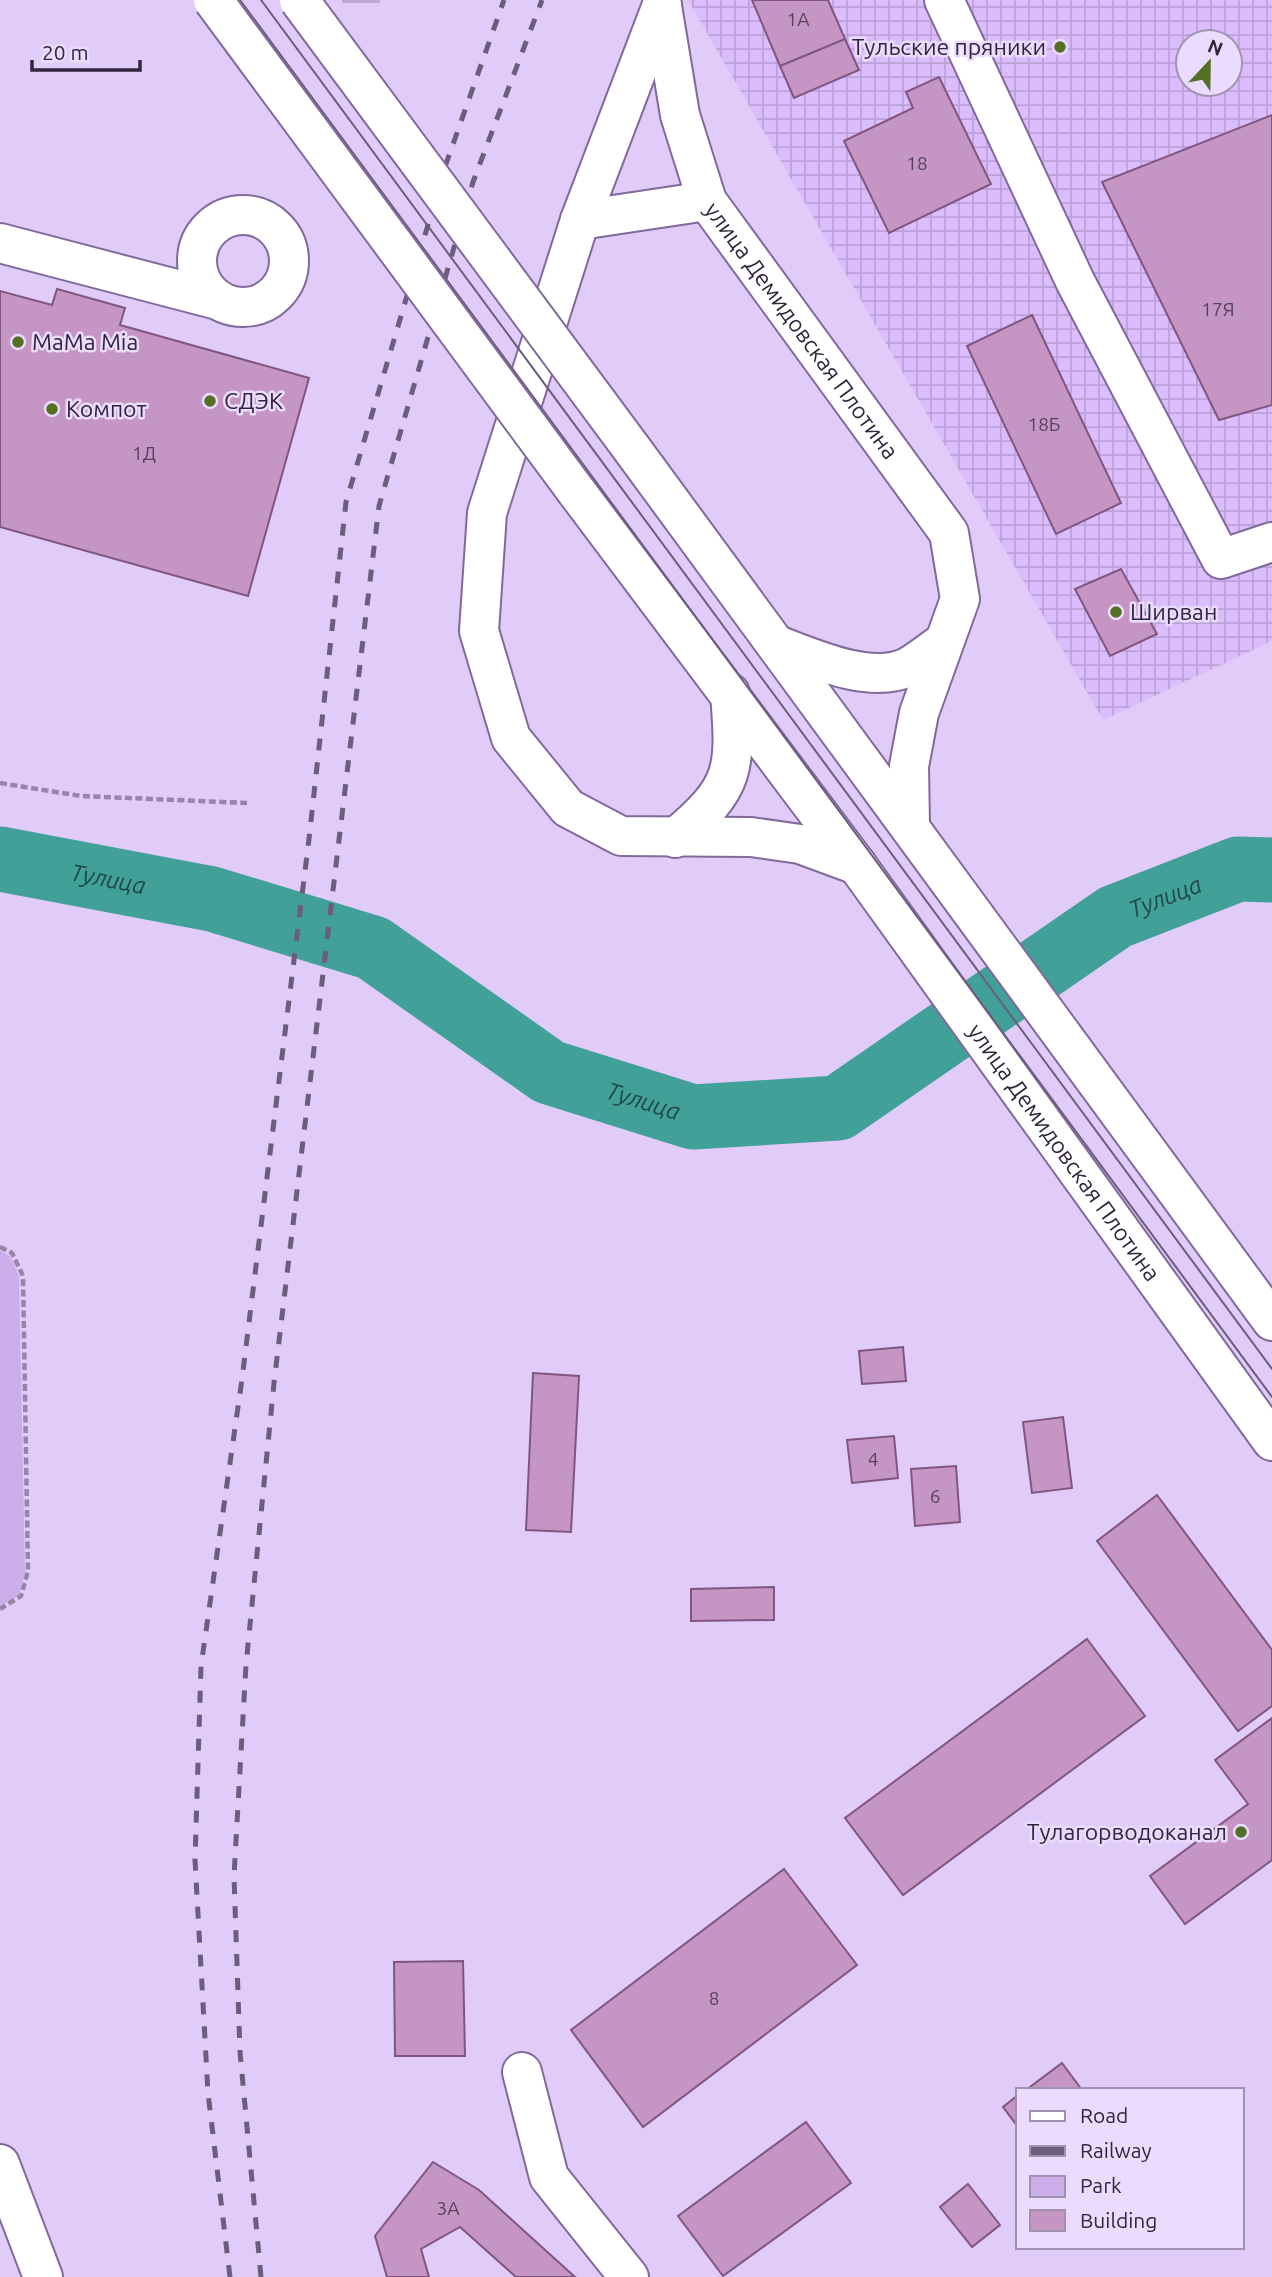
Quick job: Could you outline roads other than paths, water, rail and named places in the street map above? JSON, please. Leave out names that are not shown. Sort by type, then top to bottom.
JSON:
[{"type":"main road","name":"улица Демидовская Плотина","points":[[213,0],[857,865],[1272,1441]]},
{"type":"main road","points":[[299,0],[910,824],[1272,1321]]},
{"type":"main road","points":[[944,0],[1075,281],[1221,559],[1272,542]]},
{"type":"main road","points":[[664,3],[680,115],[707,201]]},
{"type":"main road","points":[[664,3],[580,220],[487,513],[480,631],[511,738],[568,808],[621,836],[763,839],[800,844],[857,865]]},
{"type":"main road","name":"улица Демидовская Плотина","points":[[580,220],[707,201],[949,533],[960,599],[919,713],[909,766],[910,824]]},
{"type":"main road","points":[[0,243],[218,300]]},
{"type":"main road","points":[[777,645],[828,664],[869,673],[906,668],[944,642]]},
{"type":"main road","points":[[675,838],[708,810],[724,785],[734,750],[730,693]]},
{"type":"main road","points":[[522,2072],[549,2177],[629,2277]]},
{"type":"main road","points":[[0,2164],[43,2277]]},
{"type":"waterway","name":"Тулица","points":[[0,859],[212,899],[373,948],[549,1072],[693,1117],[838,1108],[1115,917],[1238,869],[1272,870]]},
{"type":"tram line","points":[[240,0],[1272,1397]]},
{"type":"tram line","points":[[261,0],[1272,1369]]},
{"type":"railway","points":[[230,2277],[208,2093],[195,1860],[201,1666],[242,1379],[309,839],[346,502],[446,164],[504,0]]},
{"type":"railway","points":[[261,2277],[240,2052],[234,1876],[246,1665],[274,1383],[379,506],[473,182],[542,0]]},
{"type":"place","name":"Тульские пряники","points":[[1060,47]]},
{"type":"place","name":"MaMa Mia","points":[[18,342]]},
{"type":"place","name":"СДЭК","points":[[210,401]]},
{"type":"place","name":"Компот","points":[[52,409]]},
{"type":"place","name":"Ширван","points":[[1116,612]]},
{"type":"place","name":"Тулагорводоканал","points":[[1241,1832]]}]
